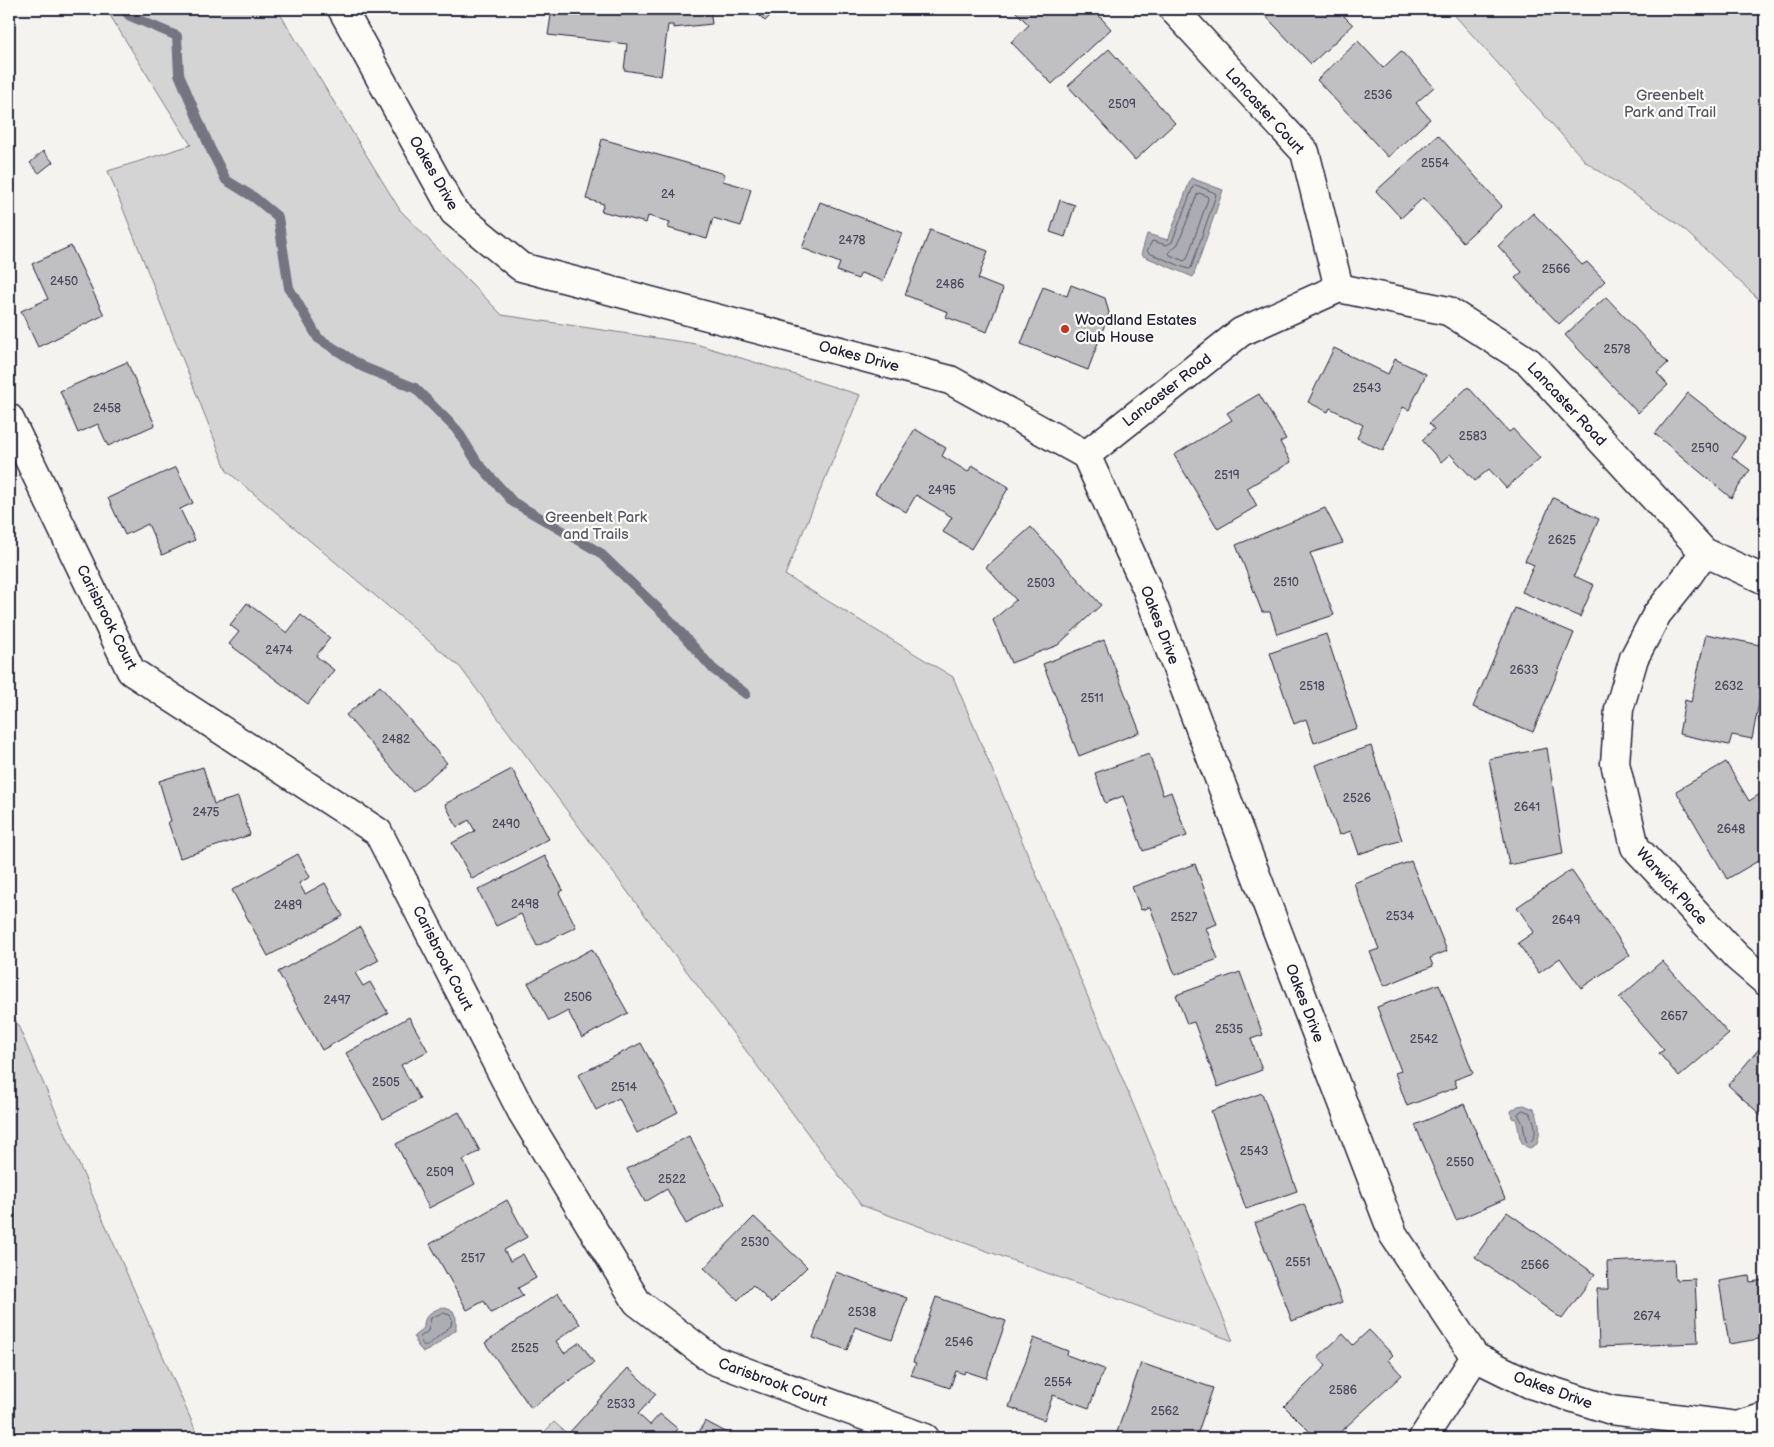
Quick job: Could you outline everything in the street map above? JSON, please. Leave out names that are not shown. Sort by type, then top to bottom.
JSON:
[{"type":"street","name":"Oakes Drive","points":[[342,9],[454,212],[520,267],[950,380],[1086,455],[1146,587],[1393,1234],[1475,1357],[1530,1384],[1611,1410],[1737,1426],[1765,1417]]},
{"type":"street","name":"Lancaster Court","points":[[1173,9],[1305,152],[1339,288]]},
{"type":"street","name":"Lancaster Road","points":[[1086,455],[1241,332],[1339,288],[1448,311],[1529,362],[1704,552],[1765,580]]},
{"type":"street","name":"Carisbrook Court","points":[[9,418],[131,671],[378,832],[522,1112],[636,1302],[713,1360],[925,1438]]},
{"type":"street","name":"Warwick Place","points":[[1704,552],[1657,614],[1634,658],[1619,710],[1615,763],[1635,847],[1737,957],[1765,981]]},
{"type":"street","points":[[1422,1438],[1475,1357]]},
{"type":"green space","name":"Greenbelt Park and Trails","points":[[106,9],[277,9],[400,210],[502,315],[696,344],[860,395],[785,575],[953,677],[1233,1341],[861,1205],[460,667],[227,471],[108,171],[191,145]]},
{"type":"green space","name":"Greenbelt Park and Trail","points":[[1449,9],[1765,9],[1765,305],[1678,224],[1586,162]]},
{"type":"green space","points":[[9,1005],[199,1438],[9,1438]]},
{"type":"green space","points":[[554,1422],[572,1438],[539,1438]]},
{"type":"water","points":[[1191,178],[1223,190],[1193,277],[1141,255],[1147,234],[1168,240]]},
{"type":"water","points":[[1524,1105],[1534,1109],[1538,1118],[1539,1135],[1537,1144],[1530,1148],[1523,1144],[1516,1119],[1512,1118],[1511,1111],[1518,1106]]},
{"type":"water","points":[[443,1307],[453,1311],[456,1318],[456,1330],[435,1346],[423,1352],[417,1345],[414,1336],[424,1328],[425,1320],[429,1314]]},
{"type":"building","points":[[552,9],[710,9],[712,24],[673,28],[673,25],[668,25],[661,76],[624,70],[627,44],[548,35]]},
{"type":"building","points":[[753,9],[777,9],[765,21]]},
{"type":"building","points":[[1013,9],[1093,9],[1111,29],[1052,84],[1011,42],[1029,25]]},
{"type":"building","points":[[1259,9],[1337,9],[1353,25],[1311,64]]},
{"type":"building","points":[[1358,41],[1383,68],[1401,51],[1434,87],[1416,103],[1430,119],[1388,157],[1317,80]]},
{"type":"building","points":[[1109,49],[1175,123],[1135,160],[1068,86]]},
{"type":"building","points":[[1438,135],[1502,206],[1463,242],[1423,198],[1401,218],[1376,191]]},
{"type":"building","points":[[602,139],[725,174],[723,181],[751,189],[741,226],[713,218],[707,239],[668,228],[670,222],[648,216],[646,223],[601,211],[604,204],[586,199]]},
{"type":"building","points":[[43,151],[53,162],[39,173],[30,163]]},
{"type":"building","points":[[1060,200],[1075,205],[1065,237],[1050,232]]},
{"type":"building","points":[[820,202],[902,233],[883,281],[861,273],[858,279],[837,271],[840,263],[802,248]]},
{"type":"building","points":[[1533,213],[1582,265],[1587,262],[1605,281],[1559,324],[1515,278],[1522,272],[1498,246]]},
{"type":"building","points":[[930,230],[988,251],[978,279],[1003,289],[987,332],[946,317],[948,312],[905,295]]},
{"type":"building","points":[[71,246],[104,315],[38,347],[21,311],[48,299],[32,264]]},
{"type":"building","name":"Woodland Estates Club House","points":[[1071,285],[1105,298],[1109,313],[1088,370],[1021,344],[1043,287],[1067,296]]},
{"type":"building","points":[[1606,297],[1668,363],[1657,373],[1668,385],[1638,413],[1565,335]]},
{"type":"building","points":[[1334,348],[1388,374],[1395,359],[1426,374],[1409,410],[1403,407],[1383,451],[1357,438],[1363,425],[1330,408],[1328,412],[1308,402]]},
{"type":"building","points":[[127,362],[155,425],[108,446],[98,424],[78,433],[60,391]]},
{"type":"building","points":[[1468,387],[1509,432],[1513,429],[1540,458],[1506,488],[1489,469],[1475,481],[1450,454],[1441,462],[1422,440],[1434,429],[1429,423]]},
{"type":"building","points":[[1688,393],[1745,438],[1732,457],[1750,470],[1731,498],[1655,434]]},
{"type":"building","points":[[1259,394],[1286,439],[1280,442],[1291,462],[1247,488],[1257,506],[1218,529],[1174,455],[1232,420],[1227,413]]},
{"type":"building","points":[[915,429],[946,448],[942,456],[968,472],[972,465],[1009,487],[971,549],[943,532],[952,517],[916,495],[906,512],[875,493]]},
{"type":"building","points":[[176,467],[193,503],[180,509],[195,540],[162,555],[148,524],[125,535],[108,498]]},
{"type":"building","points":[[1553,498],[1599,519],[1574,576],[1594,585],[1580,617],[1522,592],[1534,565],[1525,561]]},
{"type":"building","points":[[1765,506],[1765,522],[1758,518]]},
{"type":"building","points":[[1325,508],[1343,543],[1310,553],[1334,615],[1277,634],[1270,612],[1262,612],[1236,545]]},
{"type":"building","points":[[1031,527],[1101,605],[1058,645],[1011,663],[993,620],[1016,600],[986,567]]},
{"type":"building","points":[[247,603],[287,633],[301,615],[330,638],[316,656],[334,670],[308,704],[229,644],[239,632],[230,625]]},
{"type":"building","points":[[1515,608],[1574,633],[1533,732],[1473,707]]},
{"type":"building","points":[[1326,634],[1357,728],[1314,743],[1306,719],[1294,724],[1270,653]]},
{"type":"building","points":[[1706,634],[1765,646],[1765,671],[1752,739],[1732,735],[1729,745],[1679,734],[1685,700],[1691,702]]},
{"type":"building","points":[[1104,640],[1140,732],[1079,756],[1043,664]]},
{"type":"building","points":[[380,686],[447,763],[413,792],[346,715]]},
{"type":"building","points":[[1371,746],[1402,840],[1359,854],[1351,831],[1339,835],[1315,765]]},
{"type":"building","points":[[1547,748],[1563,854],[1509,865],[1489,759]]},
{"type":"building","points":[[1149,754],[1163,795],[1171,792],[1187,836],[1143,851],[1123,796],[1105,803],[1095,773]]},
{"type":"building","points":[[1726,762],[1749,801],[1765,791],[1765,857],[1727,879],[1676,791]]},
{"type":"building","points":[[203,767],[214,804],[238,797],[250,835],[180,858],[168,822],[171,821],[159,781]]},
{"type":"building","points":[[512,769],[549,839],[472,879],[452,843],[475,831],[469,820],[457,827],[445,804]]},
{"type":"building","points":[[298,854],[310,877],[299,883],[305,894],[325,883],[343,916],[268,956],[232,890]]},
{"type":"building","points":[[545,856],[563,890],[559,893],[576,927],[537,946],[521,914],[496,926],[478,890]]},
{"type":"building","points":[[1411,861],[1447,951],[1430,958],[1433,966],[1384,986],[1370,952],[1379,949],[1354,883]]},
{"type":"building","points":[[1195,864],[1217,924],[1206,928],[1218,959],[1175,975],[1150,907],[1141,910],[1132,887]]},
{"type":"building","points":[[1571,870],[1630,955],[1581,988],[1560,958],[1539,973],[1518,943],[1534,932],[1517,907]]},
{"type":"building","points":[[360,927],[379,960],[355,973],[363,986],[370,982],[388,1013],[322,1050],[278,972]]},
{"type":"building","points":[[592,949],[628,1013],[582,1038],[568,1011],[549,1021],[528,983]]},
{"type":"building","points":[[1662,961],[1729,1034],[1679,1077],[1659,1053],[1664,1050],[1619,998]]},
{"type":"building","points":[[1240,972],[1263,1035],[1251,1039],[1262,1070],[1218,1087],[1194,1022],[1187,1024],[1176,995]]},
{"type":"building","points":[[1439,984],[1473,1073],[1454,1080],[1457,1087],[1407,1106],[1395,1073],[1401,1071],[1377,1007]]},
{"type":"building","points":[[409,1017],[428,1051],[401,1065],[420,1099],[383,1119],[346,1053]]},
{"type":"building","points":[[641,1043],[678,1112],[637,1133],[619,1098],[596,1110],[578,1075]]},
{"type":"building","points":[[1765,1044],[1765,1119],[1728,1085]]},
{"type":"building","points":[[1262,1093],[1297,1191],[1246,1209],[1211,1111]]},
{"type":"building","points":[[1464,1104],[1505,1199],[1456,1220],[1415,1125]]},
{"type":"building","points":[[459,1112],[480,1151],[463,1160],[475,1184],[429,1208],[396,1144]]},
{"type":"building","points":[[689,1136],[725,1204],[686,1224],[667,1189],[645,1202],[627,1169]]},
{"type":"building","points":[[507,1200],[527,1237],[504,1250],[510,1261],[523,1254],[536,1278],[518,1288],[523,1296],[491,1313],[484,1301],[467,1310],[430,1244]]},
{"type":"building","points":[[1304,1204],[1342,1302],[1292,1321],[1255,1223]]},
{"type":"building","points":[[1507,1212],[1595,1274],[1562,1319],[1475,1257]]},
{"type":"building","points":[[754,1217],[807,1267],[771,1303],[753,1285],[738,1300],[704,1268]]},
{"type":"building","points":[[1674,1259],[1675,1280],[1695,1279],[1698,1343],[1599,1347],[1597,1289],[1608,1289],[1607,1262]]},
{"type":"building","points":[[836,1272],[907,1298],[892,1340],[855,1327],[847,1350],[813,1338]]},
{"type":"building","points":[[1749,1276],[1750,1282],[1765,1280],[1765,1338],[1729,1344],[1719,1281]]},
{"type":"building","points":[[558,1293],[580,1324],[556,1341],[564,1353],[580,1342],[594,1363],[531,1408],[485,1343]]},
{"type":"building","points":[[936,1297],[1006,1321],[986,1378],[965,1371],[964,1374],[956,1371],[950,1388],[911,1375],[916,1363],[913,1362]]},
{"type":"building","points":[[1369,1330],[1393,1355],[1388,1360],[1402,1375],[1334,1438],[1316,1438],[1284,1406],[1326,1366],[1318,1357],[1343,1334],[1353,1345]]},
{"type":"building","points":[[1034,1338],[1068,1351],[1067,1355],[1104,1369],[1089,1408],[1053,1395],[1044,1420],[1009,1407]]},
{"type":"building","points":[[1141,1363],[1213,1388],[1196,1438],[1166,1438],[1156,1435],[1155,1438],[1115,1438]]},
{"type":"building","points":[[628,1368],[656,1394],[638,1414],[650,1425],[660,1414],[678,1429],[670,1438],[573,1438],[568,1434]]},
{"type":"building","points":[[705,1421],[737,1438],[696,1438]]},
{"type":"waterway","points":[[123,9],[130,16],[177,36],[179,74],[210,148],[226,180],[255,198],[278,217],[289,288],[318,338],[363,367],[415,388],[457,430],[477,462],[513,502],[599,552],[669,619],[713,669],[746,694]]},
{"type":"place","name":"Woodland Estates Club House","points":[[1065,329]]}]
